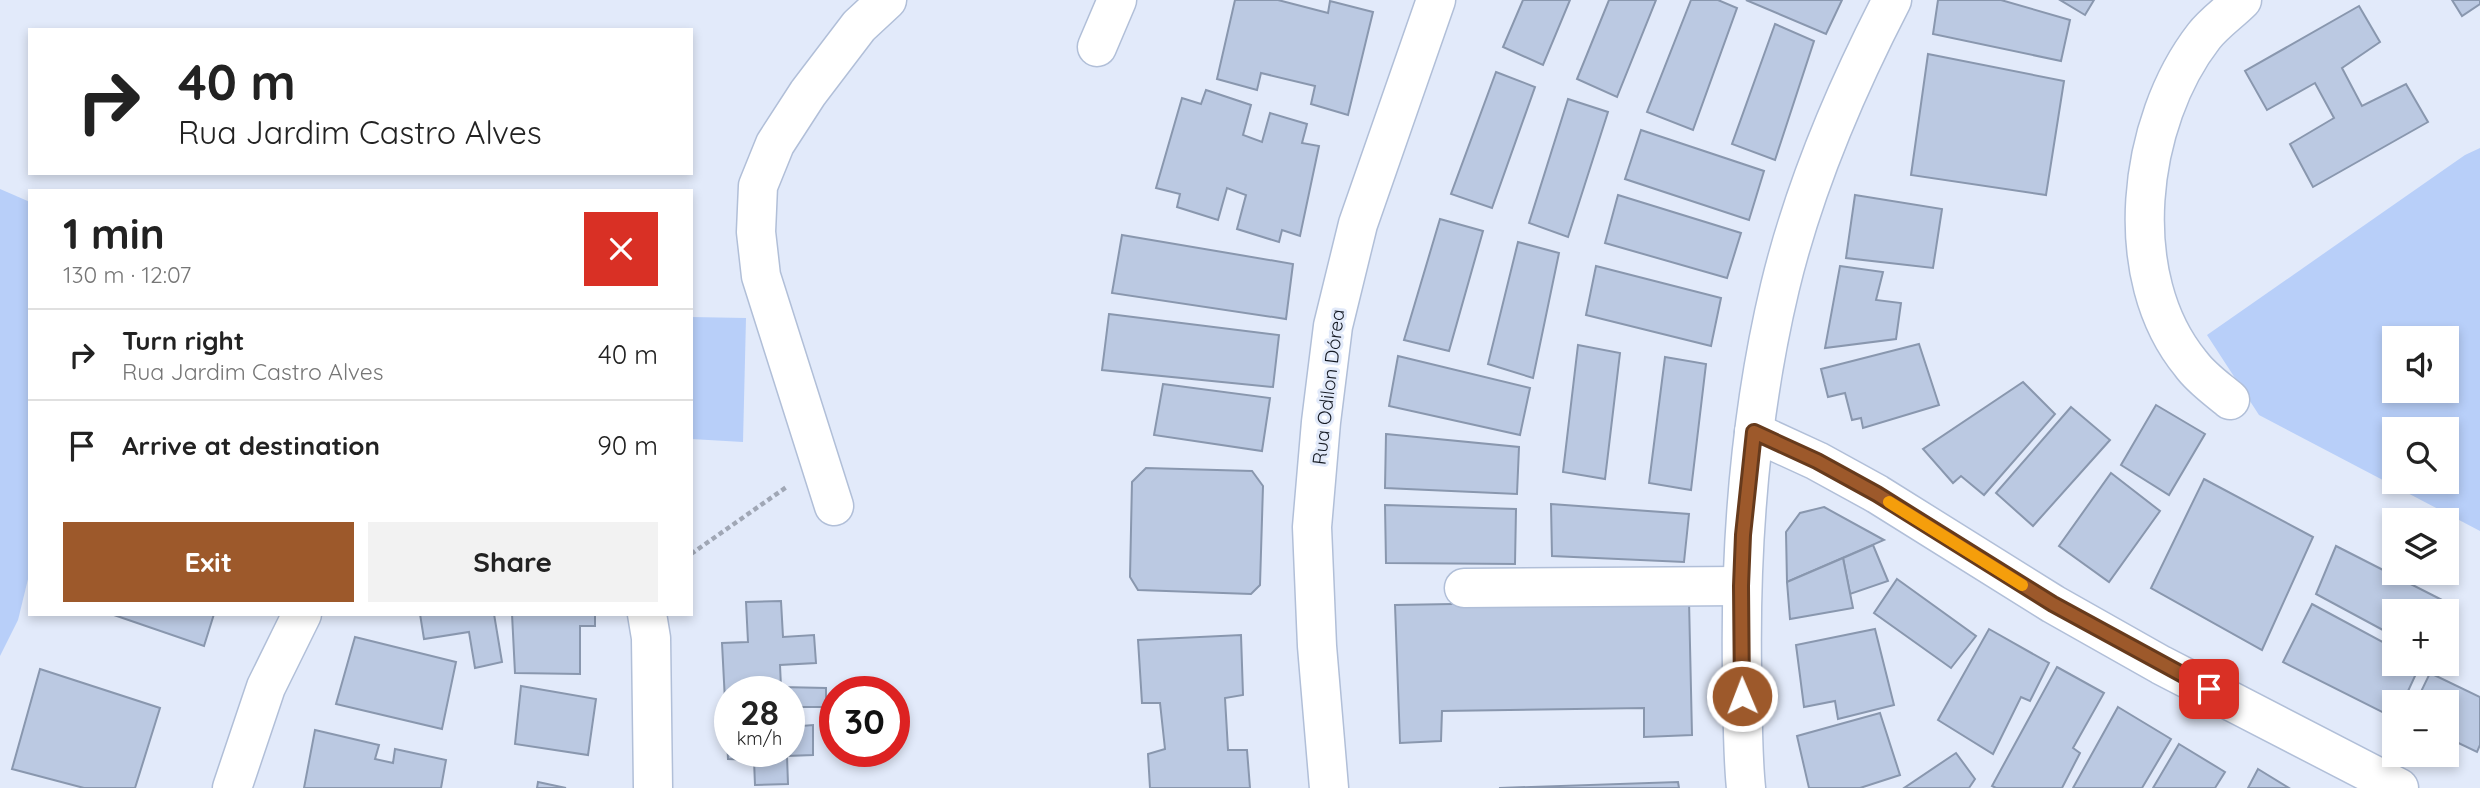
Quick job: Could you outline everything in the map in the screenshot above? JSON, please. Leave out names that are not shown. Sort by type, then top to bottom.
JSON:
[{"type":"street","points":[[834,506],[761,276],[756,232],[758,186],[775,145],[808,93],[859,26],[887,0]]},
{"type":"street","points":[[1097,47],[1117,0]]},
{"type":"street","name":"Rua Odilon Dórea","points":[[1329,788],[1317,646],[1312,527],[1333,326],[1358,223],[1436,0]]},
{"type":"street","points":[[1746,788],[1741,586],[1744,510],[1764,362],[1781,284],[1810,189],[1842,104],[1892,0]]},
{"type":"street","points":[[2230,400],[2191,365],[2162,318],[2146,258],[2146,195],[2155,134],[2177,79],[2204,35],[2242,0]]},
{"type":"street","points":[[1754,432],[1817,461],[1877,494],[2053,604],[2161,665],[2399,788]]},
{"type":"street","points":[[1464,588],[1741,586]]},
{"type":"street","points":[[232,788],[266,687],[301,616]]},
{"type":"street","points":[[647,616],[651,638],[653,788]]},
{"type":"path","points":[[693,553],[821,463]]},
{"type":"shaded area","points":[[2480,148],[2480,531],[2459,520],[2459,508],[2436,508],[2410,494],[2459,494],[2459,417],[2382,417],[2382,480],[2259,415],[2207,335],[2465,155]]},
{"type":"shaded area","points":[[0,189],[28,201],[28,579],[18,620],[0,656]]},
{"type":"shaded area","points":[[693,317],[746,318],[743,442],[693,439]]},
{"type":"building","points":[[1235,0],[1278,0],[1328,13],[1330,1],[1373,12],[1348,115],[1311,104],[1315,86],[1261,73],[1257,90],[1217,79]]},
{"type":"building","points":[[1523,0],[1570,0],[1543,65],[1503,47]]},
{"type":"building","points":[[1609,0],[1656,0],[1617,97],[1577,79]]},
{"type":"building","points":[[1691,0],[1718,0],[1737,8],[1693,130],[1647,112]]},
{"type":"building","points":[[1746,0],[1842,0],[1826,34]]},
{"type":"building","points":[[1938,0],[2001,0],[2070,20],[2061,61],[1933,34]]},
{"type":"building","points":[[2060,0],[2094,0],[2085,15]]},
{"type":"building","points":[[2452,0],[2480,0],[2480,4],[2462,16]]},
{"type":"building","points":[[2359,6],[2380,42],[2342,68],[2362,106],[2406,84],[2428,122],[2313,187],[2290,144],[2334,118],[2315,83],[2267,110],[2245,71]]},
{"type":"building","points":[[1775,24],[1814,41],[1775,160],[1732,144]]},
{"type":"building","points":[[1928,54],[2064,81],[2046,195],[1911,175]]},
{"type":"building","points":[[1496,72],[1535,87],[1492,208],[1451,194]]},
{"type":"building","points":[[1206,90],[1251,105],[1243,135],[1262,142],[1270,113],[1307,124],[1302,143],[1319,146],[1300,236],[1282,230],[1279,242],[1237,229],[1246,195],[1227,188],[1218,220],[1177,207],[1180,194],[1156,188],[1182,98],[1201,104]]},
{"type":"building","points":[[1568,99],[1608,112],[1568,237],[1529,223]]},
{"type":"building","points":[[1641,130],[1764,171],[1749,220],[1625,179]]},
{"type":"building","points":[[1618,195],[1741,233],[1727,278],[1605,243]]},
{"type":"building","points":[[1855,195],[1942,209],[1933,268],[1846,258]]},
{"type":"building","points":[[1440,219],[1483,231],[1449,351],[1404,340]]},
{"type":"building","points":[[1122,235],[1293,264],[1286,319],[1112,293]]},
{"type":"building","points":[[1518,242],[1559,253],[1533,378],[1488,364]]},
{"type":"building","points":[[1596,266],[1721,298],[1711,346],[1586,315]]},
{"type":"building","points":[[1840,266],[1883,272],[1876,300],[1901,303],[1896,339],[1825,348]]},
{"type":"building","points":[[1109,314],[1279,335],[1273,387],[1102,370]]},
{"type":"building","points":[[1919,344],[1939,405],[1863,428],[1861,418],[1852,420],[1845,393],[1828,397],[1821,369]]},
{"type":"building","points":[[1578,345],[1620,353],[1605,479],[1563,472]]},
{"type":"building","points":[[1398,356],[1530,388],[1520,435],[1389,406]]},
{"type":"building","points":[[1665,357],[1706,364],[1691,490],[1649,483]]},
{"type":"building","points":[[2023,382],[2055,414],[1984,495],[1961,476],[1953,483],[1923,449]]},
{"type":"building","points":[[1163,384],[1270,398],[1262,451],[1154,435]]},
{"type":"building","points":[[2156,405],[2205,434],[2169,495],[2121,465]]},
{"type":"building","points":[[2071,407],[2110,440],[2033,526],[1996,493]]},
{"type":"building","points":[[1386,434],[1519,447],[1517,494],[1385,488]]},
{"type":"building","points":[[1146,468],[1252,471],[1263,486],[1260,585],[1251,594],[1138,590],[1130,577],[1132,482]]},
{"type":"building","points":[[2111,473],[2160,511],[2109,582],[2059,546]]},
{"type":"building","points":[[2204,479],[2313,537],[2262,650],[2151,588]]},
{"type":"building","points":[[1551,504],[1689,514],[1684,562],[1552,556]]},
{"type":"building","points":[[1385,505],[1516,509],[1515,564],[1386,563]]},
{"type":"building","points":[[1824,507],[1884,540],[1787,582],[1786,532],[1800,513]]},
{"type":"building","points":[[1873,545],[1888,581],[1850,594],[1843,558]]},
{"type":"building","points":[[2336,546],[2382,569],[2382,585],[2413,585],[2440,599],[2382,599],[2382,630],[2316,594]]},
{"type":"building","points":[[1843,558],[1853,608],[1790,619],[1787,582]]},
{"type":"building","points":[[1897,579],[1976,636],[1951,668],[1874,613]]},
{"type":"building","points":[[1689,600],[1692,735],[1644,737],[1644,708],[1442,711],[1441,741],[1400,743],[1395,605]]},
{"type":"building","points":[[781,601],[783,637],[814,635],[816,663],[780,665],[780,676],[724,676],[722,643],[748,642],[746,602]]},
{"type":"building","points":[[2312,604],[2382,642],[2382,676],[2415,676],[2409,690],[2382,690],[2382,712],[2283,662]]},
{"type":"building","points":[[117,616],[213,616],[204,646]]},
{"type":"building","points":[[420,616],[494,616],[502,662],[475,668],[469,632],[424,639]]},
{"type":"building","points":[[512,616],[595,616],[595,626],[580,626],[580,674],[515,673]]},
{"type":"building","points":[[1875,629],[1894,705],[1838,719],[1835,701],[1804,707],[1796,645]]},
{"type":"building","points":[[1989,629],[2049,663],[2030,701],[2021,697],[1993,754],[1938,720]]},
{"type":"building","points":[[1241,635],[1243,695],[1225,698],[1228,750],[1247,750],[1250,788],[1150,788],[1148,754],[1165,749],[1160,703],[1142,703],[1138,640]]},
{"type":"building","points":[[355,637],[456,662],[442,729],[336,704]]},
{"type":"building","points":[[2057,667],[2104,693],[2073,748],[2080,753],[2062,788],[1992,786]]},
{"type":"building","points":[[40,669],[160,708],[135,788],[84,788],[12,769]]},
{"type":"building","points":[[2429,676],[2436,676],[2480,697],[2480,745],[2477,752],[2459,743],[2459,690],[2422,690]]},
{"type":"building","points":[[521,686],[596,699],[588,755],[515,744]]},
{"type":"building","points":[[805,688],[819,688],[819,707],[805,707]]},
{"type":"building","points":[[2118,707],[2171,739],[2142,788],[2073,788]]},
{"type":"building","points":[[1880,713],[1900,775],[1860,788],[1809,788],[1797,736]]},
{"type":"building","points":[[813,725],[813,755],[805,755],[805,726]]},
{"type":"building","points":[[315,730],[379,745],[375,759],[393,763],[395,749],[446,760],[441,788],[304,788]]},
{"type":"building","points":[[2179,744],[2225,772],[2215,788],[2153,788]]},
{"type":"building","points":[[1956,753],[1975,779],[1969,788],[1904,788]]},
{"type":"building","points":[[754,767],[787,767],[788,784],[755,785]]},
{"type":"building","points":[[2258,769],[2289,788],[2248,788]]},
{"type":"building","points":[[538,782],[566,788],[537,788]]},
{"type":"building","points":[[1678,782],[1679,788],[1499,788]]},
{"type":"slow traffic","points":[[1889,502],[2022,585]]},
{"type":"route","points":[[1742,696],[1741,586],[1744,510],[1754,432],[1817,461],[1877,494],[2053,604],[2209,689]]}]
